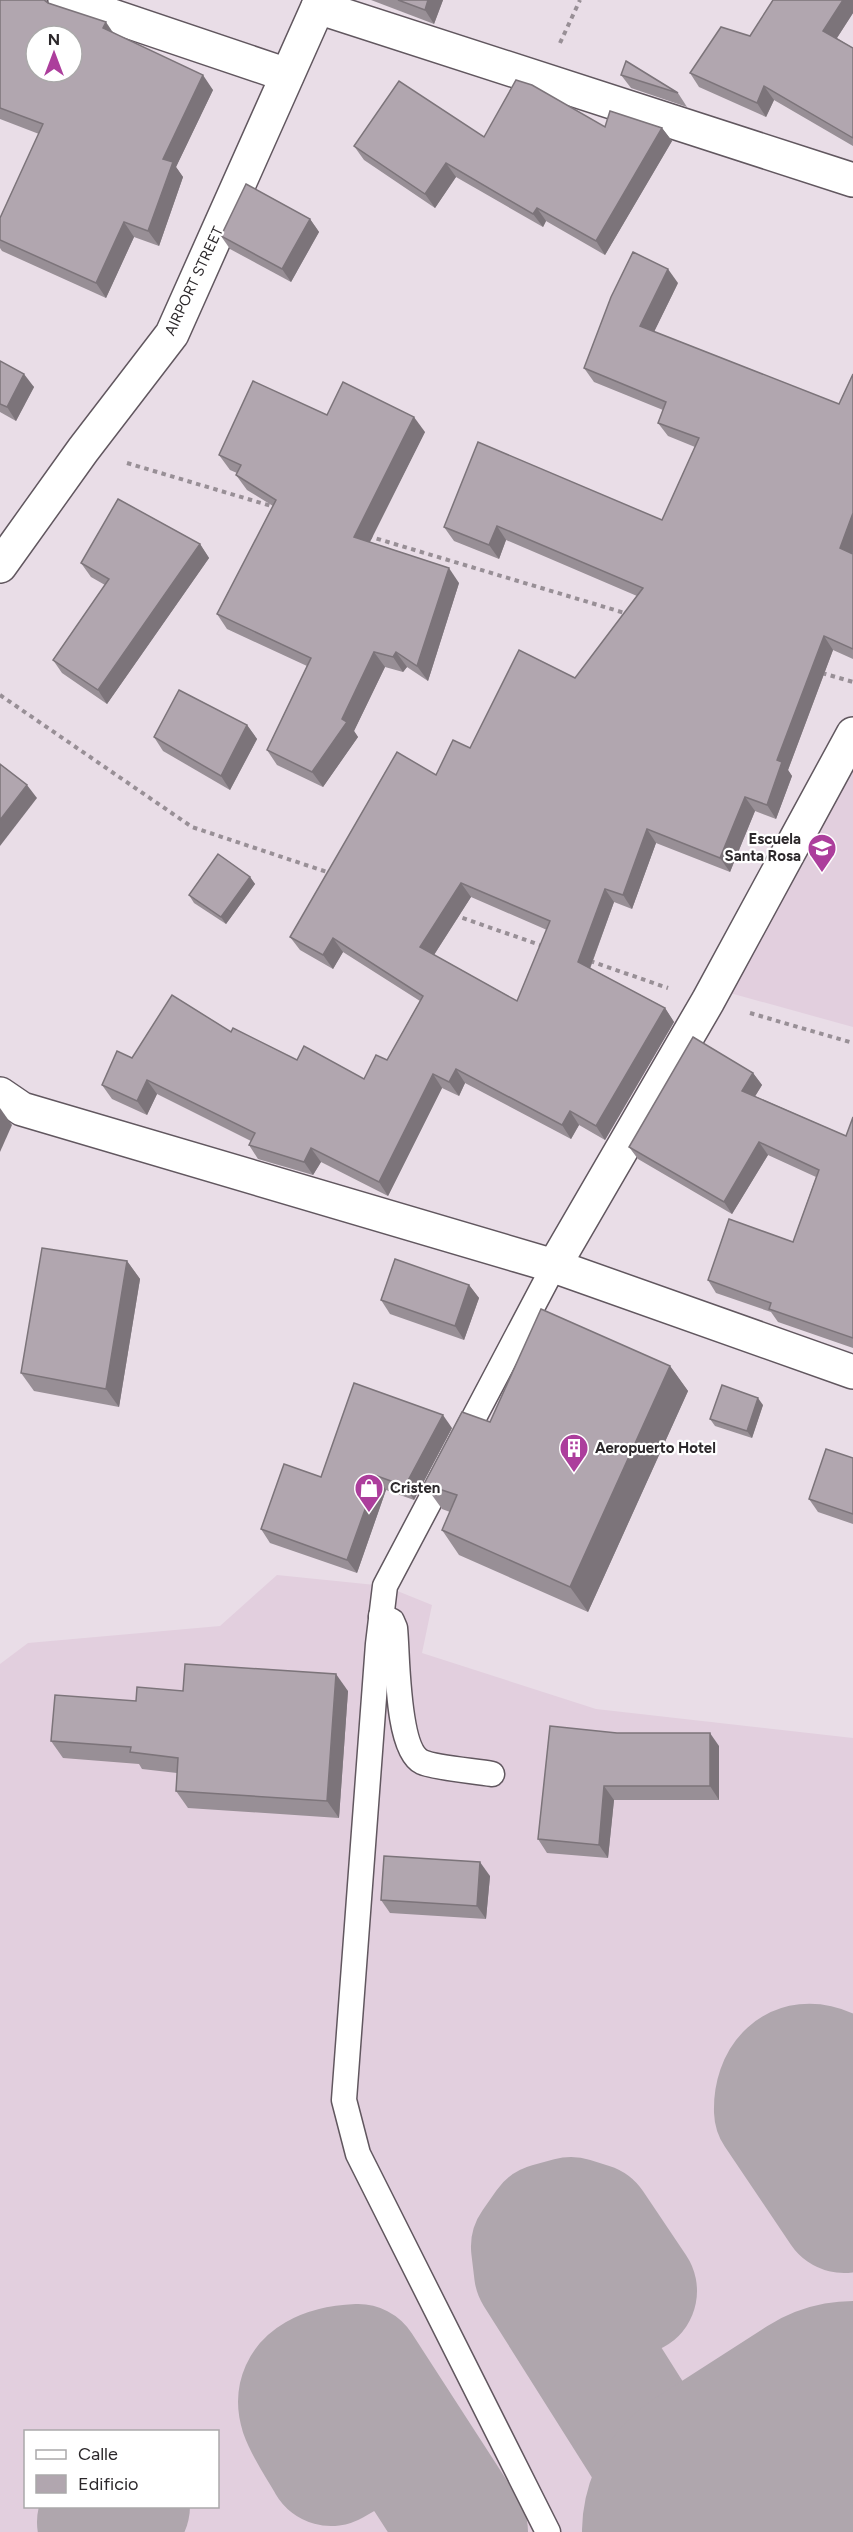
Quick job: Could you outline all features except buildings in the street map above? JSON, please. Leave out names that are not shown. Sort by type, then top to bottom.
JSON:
[{"type":"street","points":[[65,0],[287,75]]},
{"type":"street","points":[[320,4],[853,180]]},
{"type":"street","name":"AIRPORT STREET","points":[[0,566],[83,450],[172,334],[320,4]]},
{"type":"street","points":[[554,1266],[708,1001],[853,734]]},
{"type":"street","points":[[0,1094],[22,1109],[554,1266],[853,1372]]},
{"type":"lane","points":[[548,2532],[358,2154],[344,2100],[385,1587],[554,1266]]},
{"type":"lane","points":[[381,1616],[392,1621],[395,1628],[404,1732],[410,1750],[422,1762],[492,1774]]},
{"type":"path","points":[[83,450],[287,511]]},
{"type":"path","points":[[366,535],[638,617]]},
{"type":"path","points":[[819,672],[853,682]]},
{"type":"path","points":[[0,694],[192,826],[338,876]]},
{"type":"path","points":[[450,914],[551,948]]},
{"type":"path","points":[[584,960],[708,1001],[853,1043]]},
{"type":"shaded area","name":"Escuela Santa Rosa","points":[[853,754],[853,1027],[730,993]]},
{"type":"shaded area","points":[[277,1575],[385,1586],[432,1605],[422,1653],[596,1709],[853,1738],[853,2532],[0,2532],[0,1664],[28,1643],[220,1626]]},
{"type":"taxiway","points":[[853,2098],[840,2078],[816,2068],[806,2068],[790,2075],[785,2082],[781,2090],[778,2111],[844,2209],[853,2204]]},
{"type":"taxiway","points":[[633,2291],[590,2227],[571,2221],[549,2227],[535,2247],[538,2272],[656,2459],[667,2497],[663,2532]]},
{"type":"taxiway","points":[[357,2447],[331,2462],[304,2413],[302,2401],[304,2391],[310,2384],[327,2373],[358,2368],[464,2532]]},
{"type":"taxiway","points":[[813,2485],[853,2449]]},
{"type":"taxiway","points":[[107,2532],[101,2522],[123,2508]]},
{"type":"runway","points":[[741,2532],[853,2460]]},
{"type":"place","name":"Escuela Santa Rosa","points":[[822,874]]},
{"type":"place","name":"Aeropuerto Hotel","points":[[574,1474]]},
{"type":"place","name":"Cristen","points":[[369,1514]]}]
